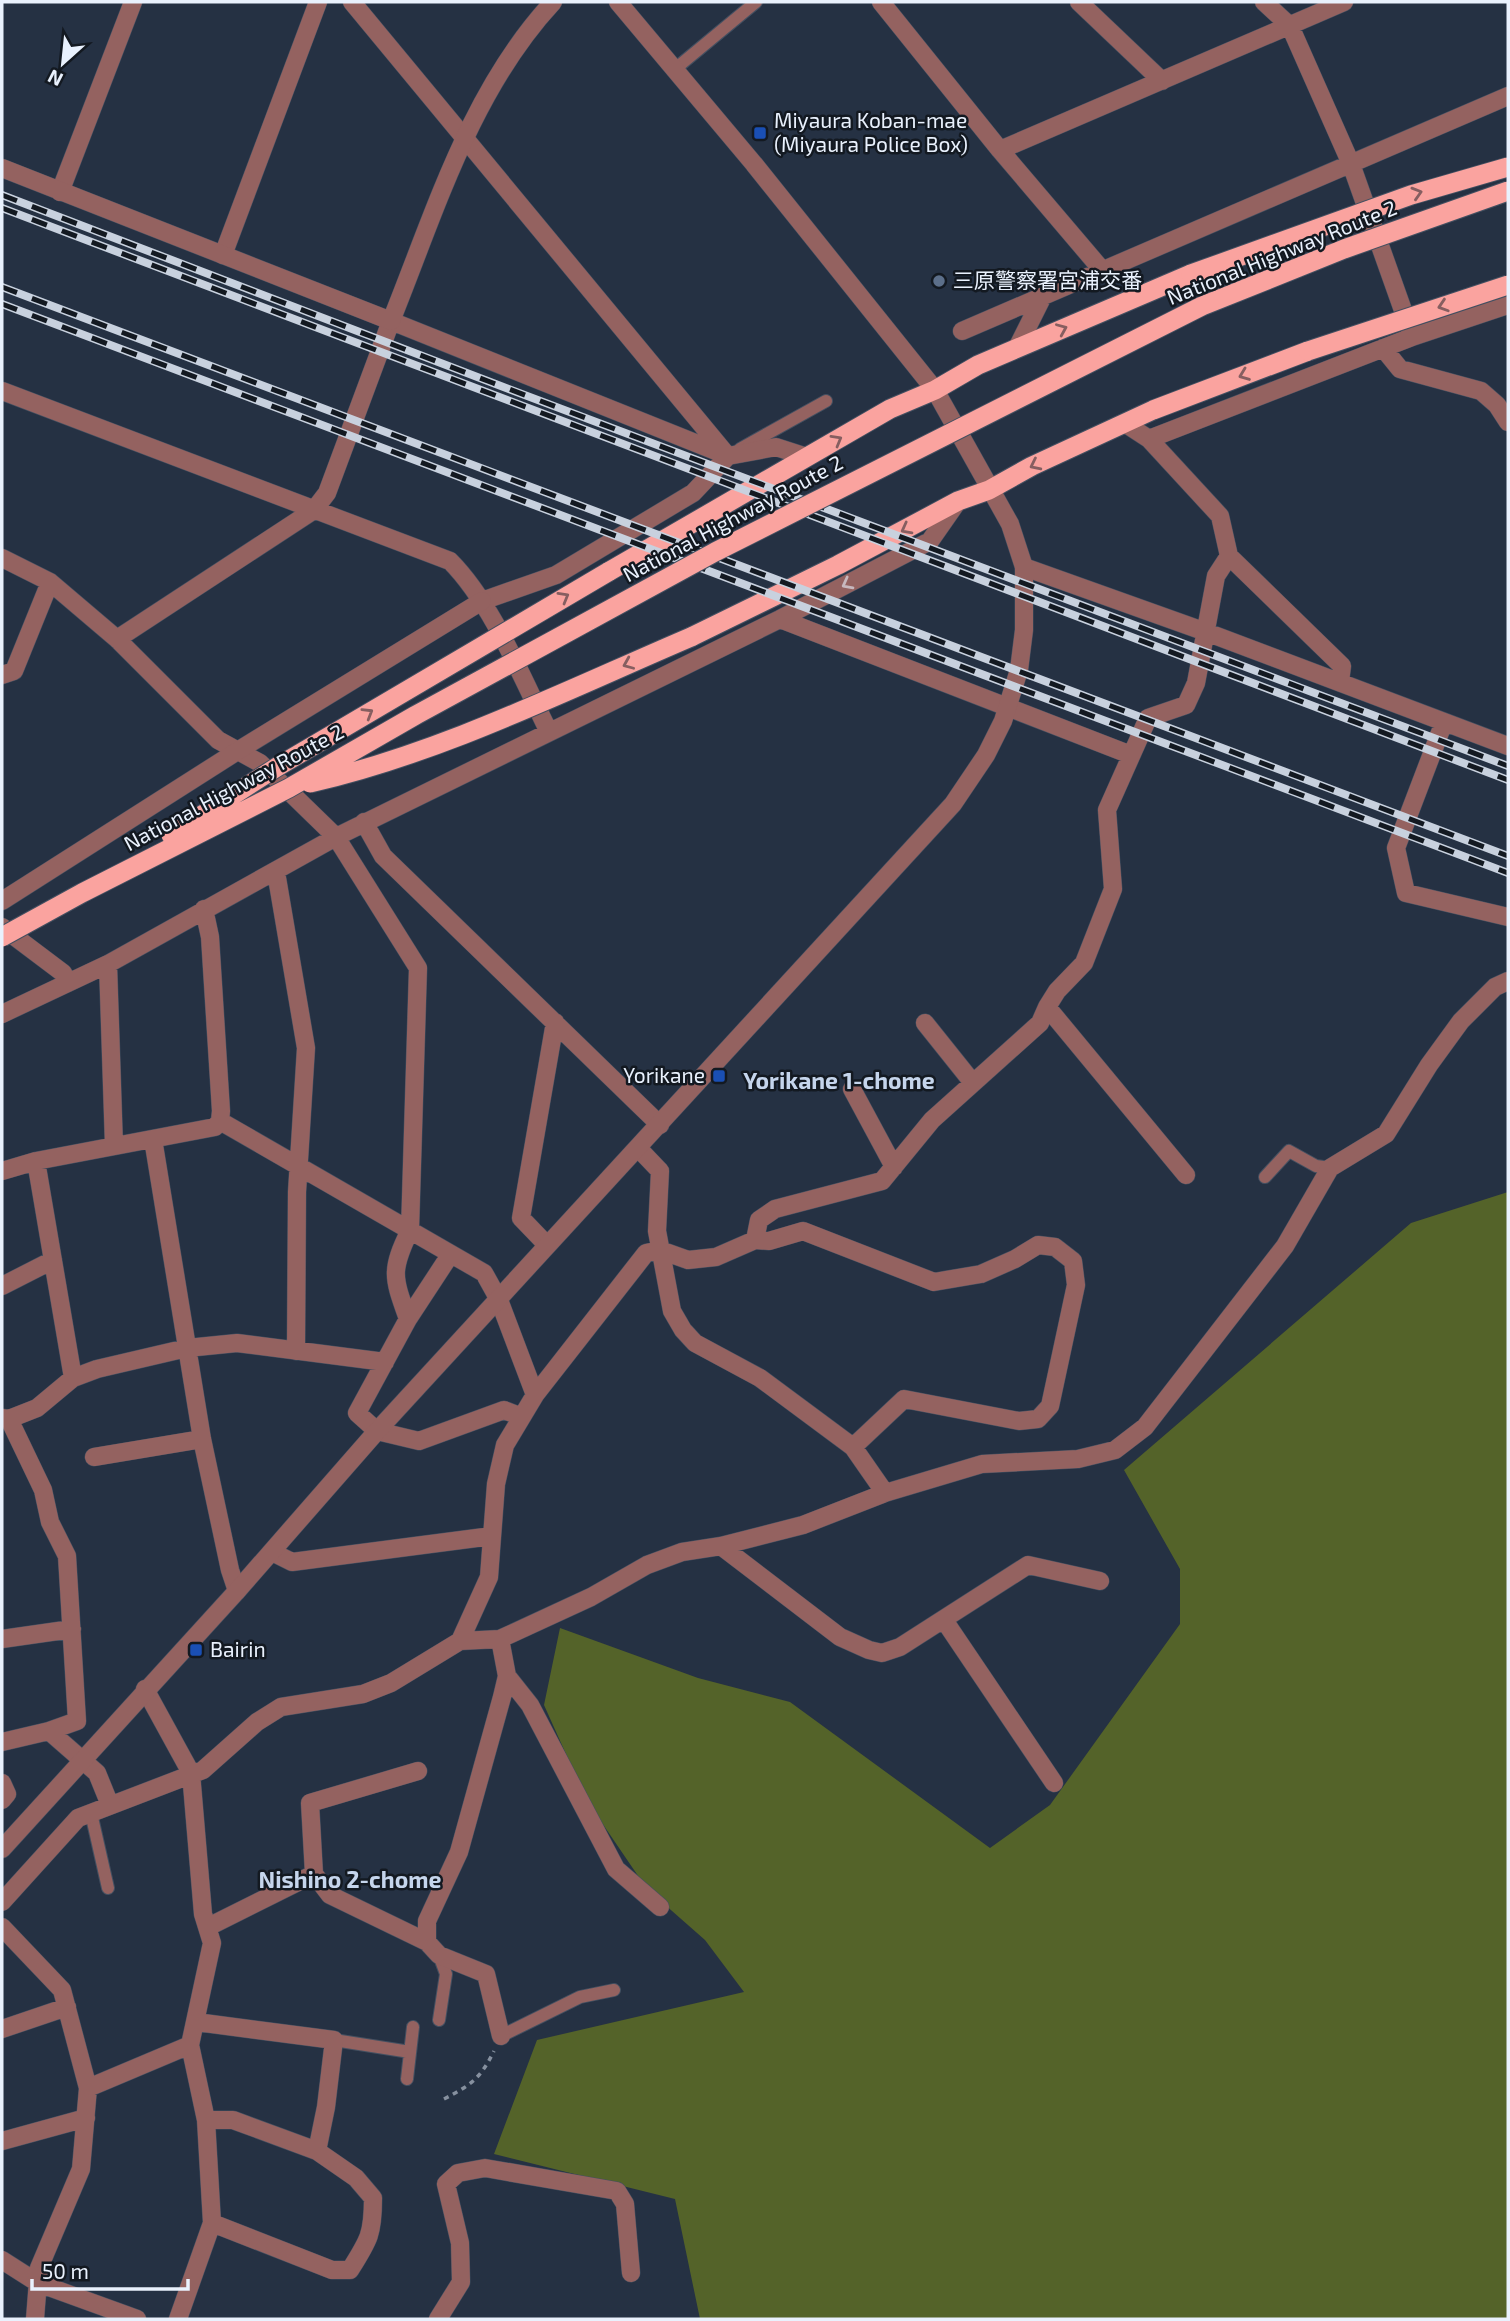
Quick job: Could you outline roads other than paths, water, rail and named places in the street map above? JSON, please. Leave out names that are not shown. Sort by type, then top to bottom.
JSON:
[{"type":"highway","points":[[82,893],[277,767],[890,409],[935,390],[978,365],[1191,274],[1411,195],[1508,167]]},
{"type":"highway","name":"National Highway Route 2","points":[[2,937],[82,893],[289,788],[715,552],[1202,306],[1344,249],[1508,191]]},
{"type":"highway","points":[[289,788],[344,775],[473,730],[691,637],[838,565],[958,501],[989,490],[1032,466],[1153,410],[1307,351],[1508,285]]},
{"type":"street","points":[[60,192],[132,2]]},
{"type":"street","points":[[223,255],[318,2]]},
{"type":"street","points":[[352,2],[728,456]]},
{"type":"street","points":[[117,639],[301,521],[327,493],[391,321],[465,136],[511,54],[553,2]]},
{"type":"street","points":[[2,1849],[272,1552],[377,1431],[953,804],[986,755],[1008,707],[1019,670],[1024,630],[1024,567],[1010,524],[935,390],[754,164],[618,2]]},
{"type":"street","points":[[881,2],[1000,150],[1102,270]]},
{"type":"street","points":[[1079,2],[1162,81]]},
{"type":"street","points":[[1264,2],[1290,26],[1351,164],[1412,337]]},
{"type":"street","points":[[1000,150],[1344,2]]},
{"type":"street","points":[[962,331],[1508,96]]},
{"type":"street","points":[[2,168],[728,456],[776,447],[807,457]]},
{"type":"street","points":[[1017,348],[1043,296]]},
{"type":"street","points":[[1149,439],[1412,337],[1508,305]]},
{"type":"street","points":[[1383,348],[1401,369],[1481,391],[1497,405],[1508,422]]},
{"type":"street","points":[[2,391],[450,561],[465,576],[482,601],[550,732]]},
{"type":"street","points":[[685,439],[701,423]]},
{"type":"street","points":[[1126,424],[1149,439],[1220,516],[1229,556],[1342,666],[1340,682]]},
{"type":"street","points":[[2,901],[239,750],[482,601],[556,575],[693,493],[728,456]]},
{"type":"street","points":[[2,1014],[108,964],[365,822],[780,619],[930,541],[958,501]]},
{"type":"street","points":[[755,1240],[759,1220],[775,1209],[882,1181],[932,1119],[1040,1023],[1057,991],[1084,963],[1113,889],[1107,810],[1148,718],[1186,705],[1196,683],[1216,576],[1229,556]]},
{"type":"street","points":[[2,558],[50,582],[117,639],[218,740],[260,762],[336,837],[418,968],[410,1230],[398,1255],[395,1282],[408,1319]]},
{"type":"street","points":[[1024,567],[1206,632],[1508,746]]},
{"type":"street","points":[[2,675],[14,671],[50,582]]},
{"type":"street","points":[[780,619],[1131,755]]},
{"type":"street","points":[[1444,722],[1396,848],[1406,893],[1508,917]]},
{"type":"street","points":[[365,822],[383,856],[660,1125]]},
{"type":"street","points":[[276,872],[306,1048],[300,1166],[296,1192],[296,1351]]},
{"type":"street","points":[[2,1171],[36,1161],[215,1127],[220,1121],[222,1111],[210,937],[204,909]]},
{"type":"street","points":[[2,927],[63,973],[68,983]]},
{"type":"street","points":[[108,964],[114,1146]]},
{"type":"street","points":[[2,1902],[78,1818],[203,1770],[257,1722],[281,1707],[363,1694],[391,1684],[460,1641],[500,1639],[591,1597],[647,1565],[682,1552],[721,1546],[803,1524],[885,1493],[982,1464],[1078,1459],[1115,1450],[1145,1427],[1285,1246],[1330,1168],[1386,1134],[1429,1065],[1461,1021],[1495,987],[1508,981]]},
{"type":"street","points":[[1047,1007],[1186,1175]]},
{"type":"street","points":[[547,1245],[521,1218],[555,1023]]},
{"type":"street","points":[[925,1023],[974,1083]]},
{"type":"street","points":[[852,1089],[894,1167]]},
{"type":"street","points":[[220,1121],[484,1273],[499,1300],[535,1395]]},
{"type":"street","points":[[153,1139],[202,1439],[230,1570],[237,1591]]},
{"type":"street","points":[[638,1148],[660,1171],[657,1231],[672,1311],[683,1330],[695,1343],[760,1378],[853,1447],[885,1493]]},
{"type":"street","points":[[36,1161],[73,1378]]},
{"type":"street","points":[[460,1641],[489,1577],[496,1484],[505,1445],[535,1395],[646,1253],[660,1250],[688,1260],[716,1257],[755,1240],[769,1241],[803,1231],[934,1282],[981,1274],[1038,1245],[1055,1247],[1073,1261],[1076,1285],[1050,1406],[1038,1419],[1019,1421],[904,1399],[853,1447]]},
{"type":"street","points":[[450,1255],[408,1319],[357,1413],[377,1431],[419,1441],[504,1410],[522,1417]]},
{"type":"street","points":[[2,1286],[53,1260]]},
{"type":"street","points":[[2,1742],[77,1721],[67,1556],[50,1522],[43,1490],[5,1419],[37,1408],[73,1378],[97,1369],[187,1348],[237,1343],[385,1362]]},
{"type":"street","points":[[94,1457],[202,1439]]},
{"type":"street","points":[[272,1552],[292,1562],[492,1536]]},
{"type":"street","points":[[721,1546],[840,1637],[882,1653],[900,1647],[1028,1565],[1100,1581]]},
{"type":"street","points":[[944,1620],[1054,1783]]},
{"type":"street","points":[[2,1639],[72,1629]]},
{"type":"street","points":[[433,1949],[427,1921],[459,1852],[507,1676],[500,1639]]},
{"type":"street","points":[[507,1676],[530,1705],[616,1869],[660,1907]]},
{"type":"street","points":[[145,1689],[191,1773],[203,1914],[212,1942],[190,2045],[206,2120],[212,2223],[178,2319]]},
{"type":"street","points":[[49,1731],[97,1773],[110,1805]]},
{"type":"street","points":[[418,1771],[310,1803],[314,1874],[330,1895],[486,1974],[501,2036]]},
{"type":"street","points":[[2,1783],[6,1794],[2,1800]]},
{"type":"street","points":[[208,1927],[314,1874]]},
{"type":"street","points":[[2,1927],[62,1990],[88,2088],[81,2169],[38,2268],[35,2319]]},
{"type":"street","points":[[2,2029],[66,2007]]},
{"type":"street","points":[[196,2022],[334,2040],[326,2107],[317,2151]]},
{"type":"street","points":[[88,2088],[190,2045]]},
{"type":"street","points":[[2,2141],[86,2118]]},
{"type":"street","points":[[206,2120],[233,2120],[317,2151],[356,2179],[373,2198],[369,2240],[350,2270],[332,2270],[212,2223]]},
{"type":"street","points":[[438,2319],[461,2282],[460,2243],[446,2185],[458,2173],[485,2168],[617,2191],[625,2204],[631,2273]]},
{"type":"street","points":[[2,2260],[38,2283],[137,2319]]},
{"type":"lane","points":[[674,69],[756,2]]},
{"type":"lane","points":[[728,456],[825,401]]},
{"type":"lane","points":[[1265,1177],[1289,1151],[1316,1166],[1330,1168]]},
{"type":"lane","points":[[91,1813],[108,1888]]},
{"type":"lane","points":[[433,1949],[446,1974],[439,2020]]},
{"type":"lane","points":[[501,2036],[580,1997],[614,1990]]},
{"type":"lane","points":[[407,2079],[413,2027]]},
{"type":"lane","points":[[334,2040],[410,2052]]},
{"type":"railway","points":[[2,195],[1508,766]]},
{"type":"railway","points":[[2,208],[1508,780]]},
{"type":"railway","points":[[2,287],[1508,856]]},
{"type":"railway","points":[[2,304],[1508,873]]},
{"type":"place","name":"Miyaura Koban-mae (Miyaura Police Box)","points":[[760,133]]},
{"type":"place","name":"三原警察署宮浦交番","points":[[939,281]]},
{"type":"place","name":"Yorikane","points":[[719,1076]]},
{"type":"place","name":"Bairin","points":[[196,1650]]},
{"type":"district","name":"Yorikane 1-chome","points":[[839,1081]]},
{"type":"district","name":"Nishino 2-chome","points":[[350,1880]]}]
